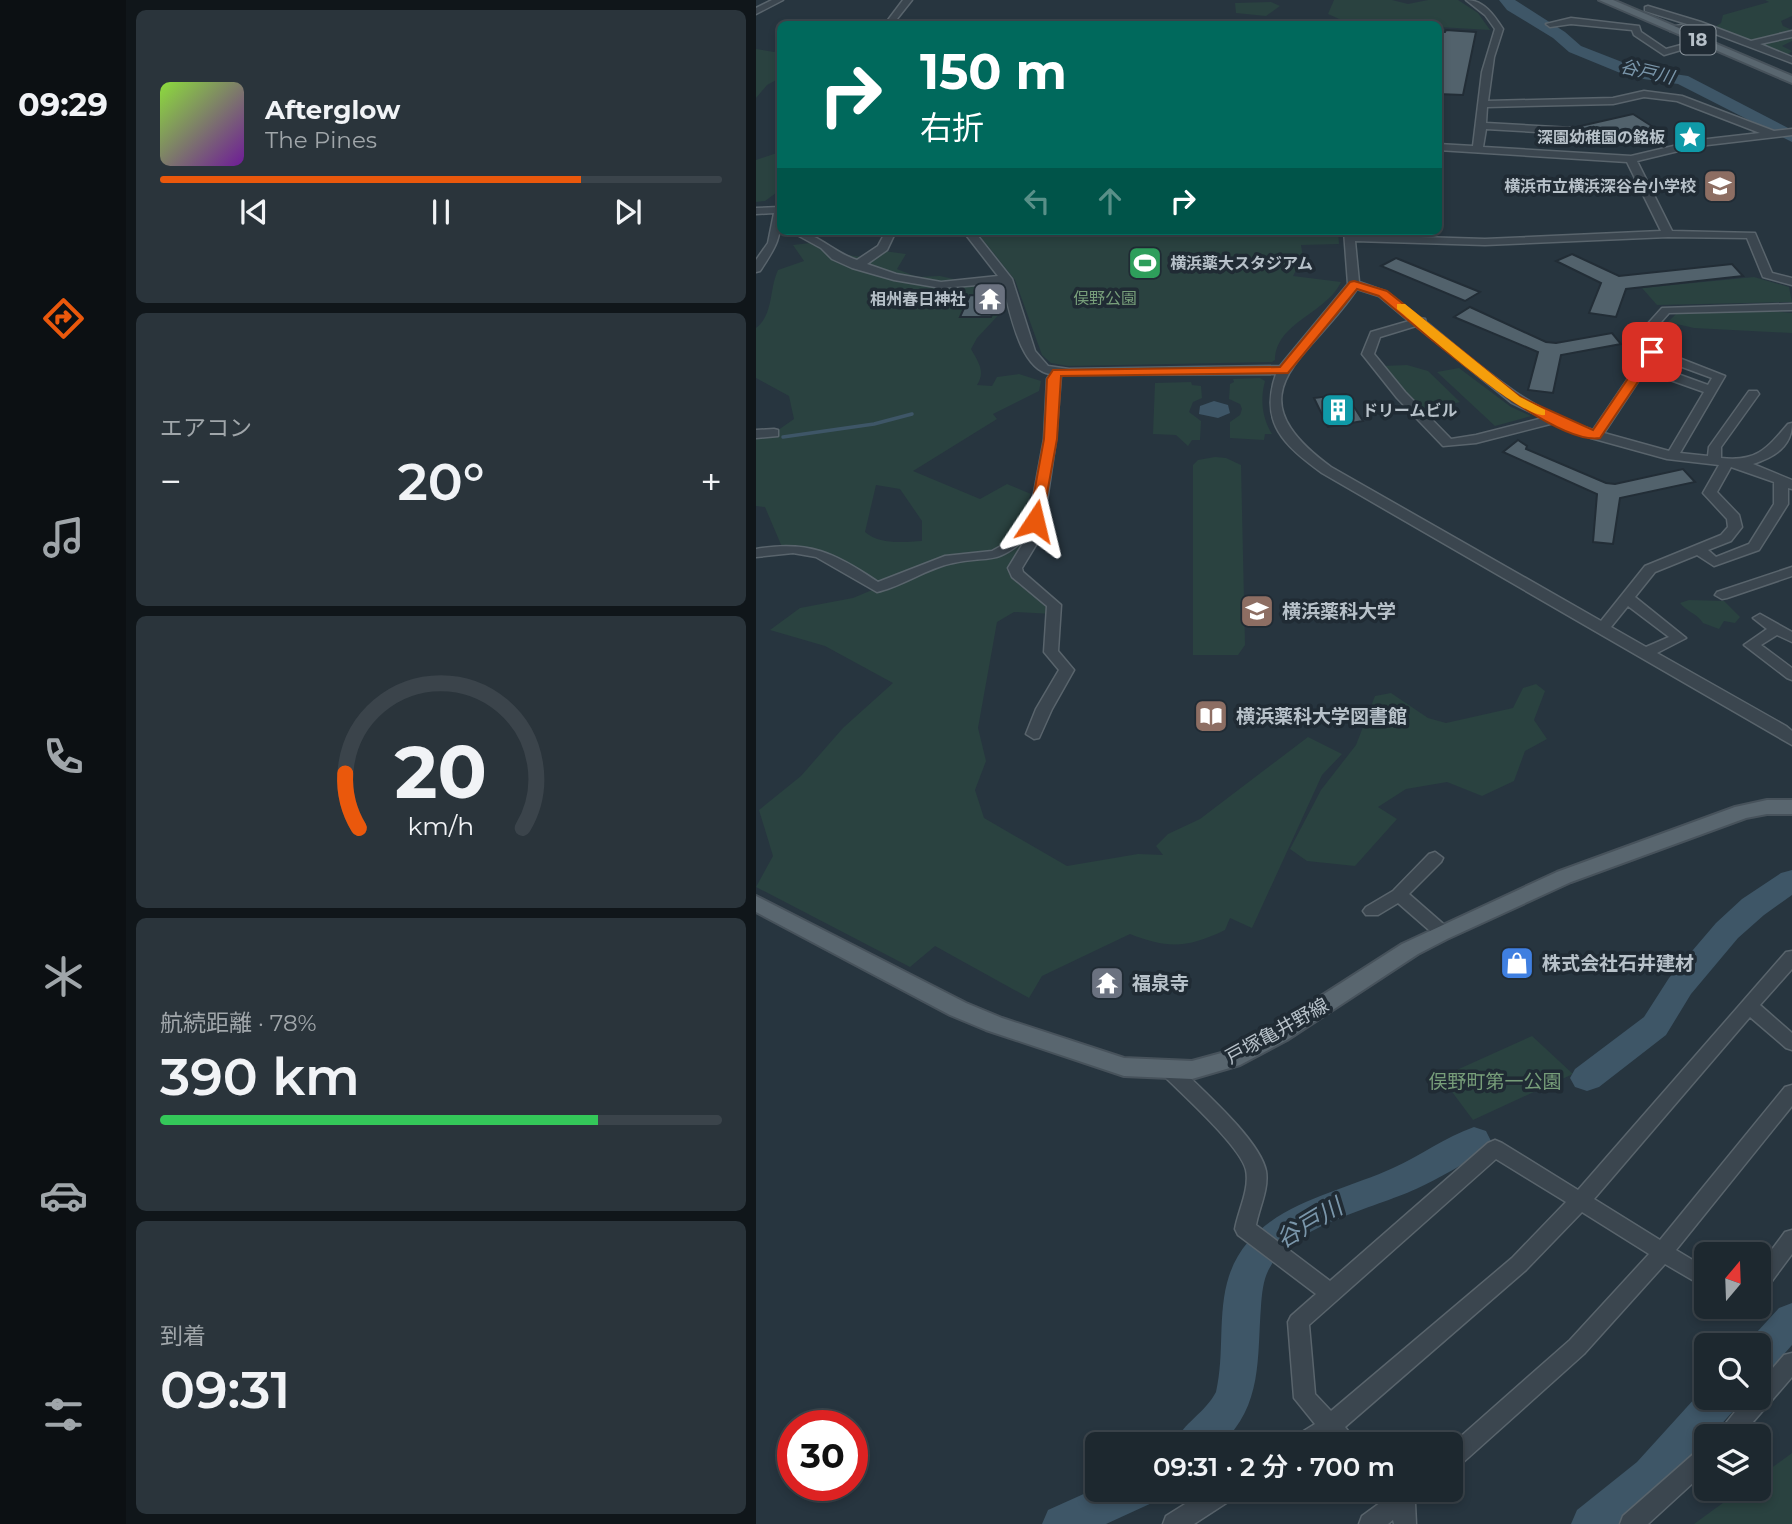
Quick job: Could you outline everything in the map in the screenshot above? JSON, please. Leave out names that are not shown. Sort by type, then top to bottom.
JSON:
[{"type":"main road","name":"18","points":[[1605,0],[1792,80]]},
{"type":"main road","name":"戸塚亀井野線","points":[[756,903],[957,1009],[994,1024],[1124,1067],[1192,1070],[1232,1059],[1279,1034],[1410,949],[1563,877],[1723,818],[1767,807],[1792,807]]},
{"type":"street","points":[[756,11],[779,0]]},
{"type":"street","points":[[891,21],[908,0]]},
{"type":"street","points":[[1470,0],[1488,13],[1499,29],[1492,43],[1478,148]]},
{"type":"street","points":[[1648,9],[1698,24],[1792,60]]},
{"type":"street","points":[[1550,24],[1571,21],[1636,28],[1637,33],[1664,52],[1703,42]]},
{"type":"street","points":[[1674,29],[1698,24]]},
{"type":"street","points":[[1749,44],[1792,34]]},
{"type":"street","points":[[1485,104],[1613,101],[1644,93],[1679,98],[1773,133]]},
{"type":"street","points":[[1482,126],[1571,131]]},
{"type":"street","points":[[1442,147],[1631,159],[1699,143],[1792,132]]},
{"type":"street","points":[[1631,159],[1668,234]]},
{"type":"street","points":[[756,211],[777,214]]},
{"type":"street","points":[[756,269],[773,243],[777,227]]},
{"type":"street","points":[[1367,235],[1485,242],[1668,234],[1751,235],[1767,275],[1792,282]]},
{"type":"street","points":[[803,235],[825,246],[836,257],[894,277],[941,285],[1006,279]]},
{"type":"street","points":[[856,266],[883,248],[889,235]]},
{"type":"street","points":[[971,235],[1006,279],[1029,352],[1037,365],[1057,372],[1283,370]]},
{"type":"street","points":[[1350,235],[1354,284],[1283,370],[1276,395],[1280,422],[1291,440],[1310,460],[1781,730],[1792,740]]},
{"type":"street","points":[[1354,284],[1383,294],[1421,321],[1471,366],[1516,400],[1554,419],[1595,435],[1672,456],[1742,464],[1786,483],[1781,504],[1754,547],[1714,562],[1699,550]]},
{"type":"street","points":[[1672,456],[1717,381],[1718,373],[1652,352],[1640,339],[1665,310],[1792,307]]},
{"type":"street","points":[[1421,321],[1376,335],[1367,354],[1401,395],[1448,443],[1476,439],[1554,419]]},
{"type":"street","points":[[1595,435],[1652,352]]},
{"type":"street","points":[[1643,366],[1711,390]]},
{"type":"street","points":[[1034,734],[1044,709],[1067,670],[1051,652],[1054,605],[1017,575],[1015,568],[1035,535],[1035,521],[1051,439],[1053,379],[1057,372]]},
{"type":"street","points":[[1602,629],[1650,569],[1726,538],[1735,527],[1734,518],[1710,493],[1720,463],[1715,447],[1753,394]]},
{"type":"street","points":[[1742,464],[1771,453],[1792,427]]},
{"type":"street","points":[[756,434],[774,433]]},
{"type":"street","points":[[756,552],[782,547],[805,548],[834,560],[877,589],[950,559],[995,555],[1006,549],[1035,521]]},
{"type":"street","points":[[1721,595],[1792,571]]},
{"type":"street","points":[[1627,598],[1679,638],[1644,653]]},
{"type":"street","points":[[1760,618],[1792,638]]},
{"type":"street","points":[[1776,629],[1751,645],[1792,675]]},
{"type":"street","points":[[1372,911],[1399,895],[1403,888],[1432,865],[1435,858]]},
{"type":"street","points":[[1399,895],[1443,933]]},
{"type":"street","points":[[1321,1432],[1519,1264],[1581,1200],[1792,957]]},
{"type":"street","points":[[1749,1006],[1792,1043]]},
{"type":"street","points":[[1171,1071],[1247,1152],[1256,1168],[1256,1185],[1245,1229],[1330,1293]]},
{"type":"street","points":[[1463,1448],[1577,1347],[1663,1252],[1792,1092]]},
{"type":"street","points":[[1334,1432],[1305,1398],[1298,1322],[1495,1148],[1694,1271]]},
{"type":"street","points":[[1771,1267],[1792,1238]]},
{"type":"street","points":[[1737,1424],[1792,1362]]},
{"type":"street","points":[[1632,1524],[1694,1469]]},
{"type":"street","points":[[1174,1524],[1209,1502]]},
{"type":"street","points":[[1370,1524],[1395,1502]]},
{"type":"street","points":[[1405,1502],[1405,1524]]},
{"type":"green space","points":[[1334,0],[1392,0],[1408,4],[1428,0],[1458,0],[1478,13],[1490,30],[1442,27],[1442,21],[1344,21],[1328,14]]},
{"type":"green space","points":[[1765,0],[1792,0],[1792,16],[1781,21],[1783,26],[1792,30],[1792,41],[1782,46],[1792,51],[1786,56],[1712,29],[1721,23],[1723,15],[1769,2]]},
{"type":"green space","points":[[1271,2],[1280,6],[1266,16],[1236,13],[1235,3]]},
{"type":"green space","points":[[756,49],[774,52],[777,50],[777,80],[767,85],[756,98]]},
{"type":"green space","points":[[777,153],[777,192],[765,201],[756,202],[756,160]]},
{"type":"green space","name":"俣野公園","points":[[979,235],[1338,235],[1339,244],[1301,245],[1303,257],[1293,276],[1341,282],[1334,293],[1284,336],[1272,362],[1068,366],[1051,363],[1042,355],[1015,280]]},
{"type":"green space","points":[[810,243],[847,255],[870,258],[884,251],[906,254],[897,269],[917,277],[940,276],[958,280],[988,276],[1001,279],[995,296],[1005,308],[977,338],[971,349],[981,371],[977,385],[992,386],[997,377],[1019,374],[1041,381],[1039,391],[993,414],[997,419],[913,471],[980,499],[1007,484],[1031,494],[1020,520],[1035,535],[1015,568],[1040,591],[1053,614],[1014,612],[997,622],[978,728],[986,761],[975,790],[984,818],[1067,866],[1138,854],[1163,855],[1156,846],[1168,834],[1200,819],[1308,737],[1342,754],[1322,775],[1252,928],[1230,918],[1225,930],[1200,940],[1178,944],[1156,942],[1130,934],[1042,976],[1029,998],[935,946],[910,967],[756,887],[773,856],[759,810],[801,776],[843,728],[893,683],[825,646],[770,630],[800,608],[853,598],[877,588],[825,555],[782,547],[765,507],[756,506],[756,434],[774,433],[794,419],[789,396],[756,378],[756,328],[766,316],[778,270],[804,261],[793,245]],"holes":[[[876,485],[900,489],[922,521],[922,541],[884,541],[865,532]]]},
{"type":"green space","points":[[1754,277],[1789,287],[1792,302],[1657,305],[1642,288]]},
{"type":"green space","points":[[1756,310],[1792,313],[1792,333],[1694,328],[1668,322],[1677,313]]},
{"type":"green space","points":[[1407,365],[1428,371],[1460,402],[1422,412],[1382,366]]},
{"type":"green space","points":[[1459,368],[1511,407],[1531,416],[1495,426],[1437,372]]},
{"type":"green space","points":[[1260,378],[1265,381],[1263,408],[1272,434],[1265,434],[1264,440],[1230,438],[1230,422],[1240,415],[1242,409],[1240,404],[1229,399],[1230,384],[1234,382],[1233,379]]},
{"type":"green space","points":[[1191,382],[1192,385],[1201,386],[1202,398],[1193,402],[1189,412],[1201,421],[1200,440],[1192,440],[1188,446],[1176,435],[1153,434],[1155,383]]},
{"type":"green space","points":[[1226,458],[1241,465],[1245,645],[1238,655],[1193,655],[1193,465],[1198,460]]},
{"type":"green space","points":[[1689,600],[1724,601],[1740,617],[1735,623],[1724,621],[1719,629],[1703,623],[1680,603]]},
{"type":"green space","points":[[1536,684],[1545,691],[1534,720],[1547,739],[1525,751],[1514,781],[1482,796],[1447,782],[1406,789],[1378,807],[1397,819],[1355,866],[1307,861],[1290,849],[1321,790],[1356,745],[1375,696],[1391,693],[1428,718],[1446,723],[1513,708],[1523,688]]},
{"type":"green space","name":"俣野町第一公園","points":[[1532,1036],[1573,1074],[1473,1120],[1441,1077]]},
{"type":"green space","points":[[1792,1453],[1792,1524],[1694,1524],[1726,1501],[1771,1501],[1771,1468]]},
{"type":"water","points":[[1214,401],[1228,405],[1230,413],[1218,418],[1199,414],[1200,406]]},
{"type":"building","points":[[1442,32],[1476,32],[1463,95],[1442,94]]},
{"type":"building","points":[[1633,114],[1661,132],[1601,147],[1580,134],[1584,133],[1576,127]]},
{"type":"building","points":[[1572,254],[1619,276],[1732,264],[1743,276],[1626,289],[1616,317],[1589,313],[1601,283],[1556,261]]},
{"type":"building","points":[[1396,258],[1480,292],[1465,301],[1381,266]]},
{"type":"building","points":[[970,295],[1000,296],[991,317],[960,317]]},
{"type":"building","points":[[1470,307],[1546,342],[1556,343],[1612,333],[1621,344],[1561,355],[1553,393],[1528,390],[1538,352],[1454,317]]},
{"type":"building","name":"ドリームビル","points":[[1346,394],[1363,421],[1328,427],[1314,398]]},
{"type":"building","points":[[1518,440],[1527,446],[1526,449],[1606,483],[1615,484],[1683,469],[1695,482],[1620,498],[1613,544],[1593,542],[1597,494],[1503,452]]},
{"type":"waterway","name":"谷戸川","points":[[1507,0],[1513,7],[1559,35],[1575,49],[1636,73],[1682,80],[1792,137]]},
{"type":"waterway","points":[[783,437],[874,424],[912,414]]},
{"type":"waterway","name":"谷戸川","points":[[1587,1078],[1655,1026],[1680,986],[1727,931],[1753,907],[1792,880]]},
{"type":"waterway","name":"谷戸川","points":[[1207,1432],[1224,1415],[1235,1395],[1248,1275],[1255,1259],[1268,1243],[1304,1219],[1408,1177],[1474,1141]]},
{"type":"waterway","points":[[1771,1343],[1792,1319]]},
{"type":"waterway","points":[[1591,1524],[1651,1475],[1709,1410]]},
{"type":"waterway","name":"谷戸川","points":[[1062,1524],[1111,1502]]},
{"type":"slow traffic","points":[[1401,307],[1516,400],[1541,412]]},
{"type":"place","name":"深園幼稚園の銘板","points":[[1690,137]]},
{"type":"place","name":"横浜市立横浜深谷台小学校","points":[[1720,186]]},
{"type":"place","name":"横浜薬大スタジアム","points":[[1145,263]]},
{"type":"place","name":"相州春日神社","points":[[990,299]]},
{"type":"place","name":"ドリームビル","points":[[1338,410]]},
{"type":"place","name":"横浜薬科大学","points":[[1257,611]]},
{"type":"place","name":"横浜薬科大学図書館","points":[[1211,716]]},
{"type":"place","name":"株式会社石井建材","points":[[1517,963]]},
{"type":"place","name":"福泉寺","points":[[1107,983]]},
{"type":"route","points":[[1035,521],[1051,439],[1053,379],[1057,372],[1283,370],[1354,284],[1374,289],[1421,321],[1471,366],[1516,400],[1574,429],[1595,435],[1652,352]]}]
